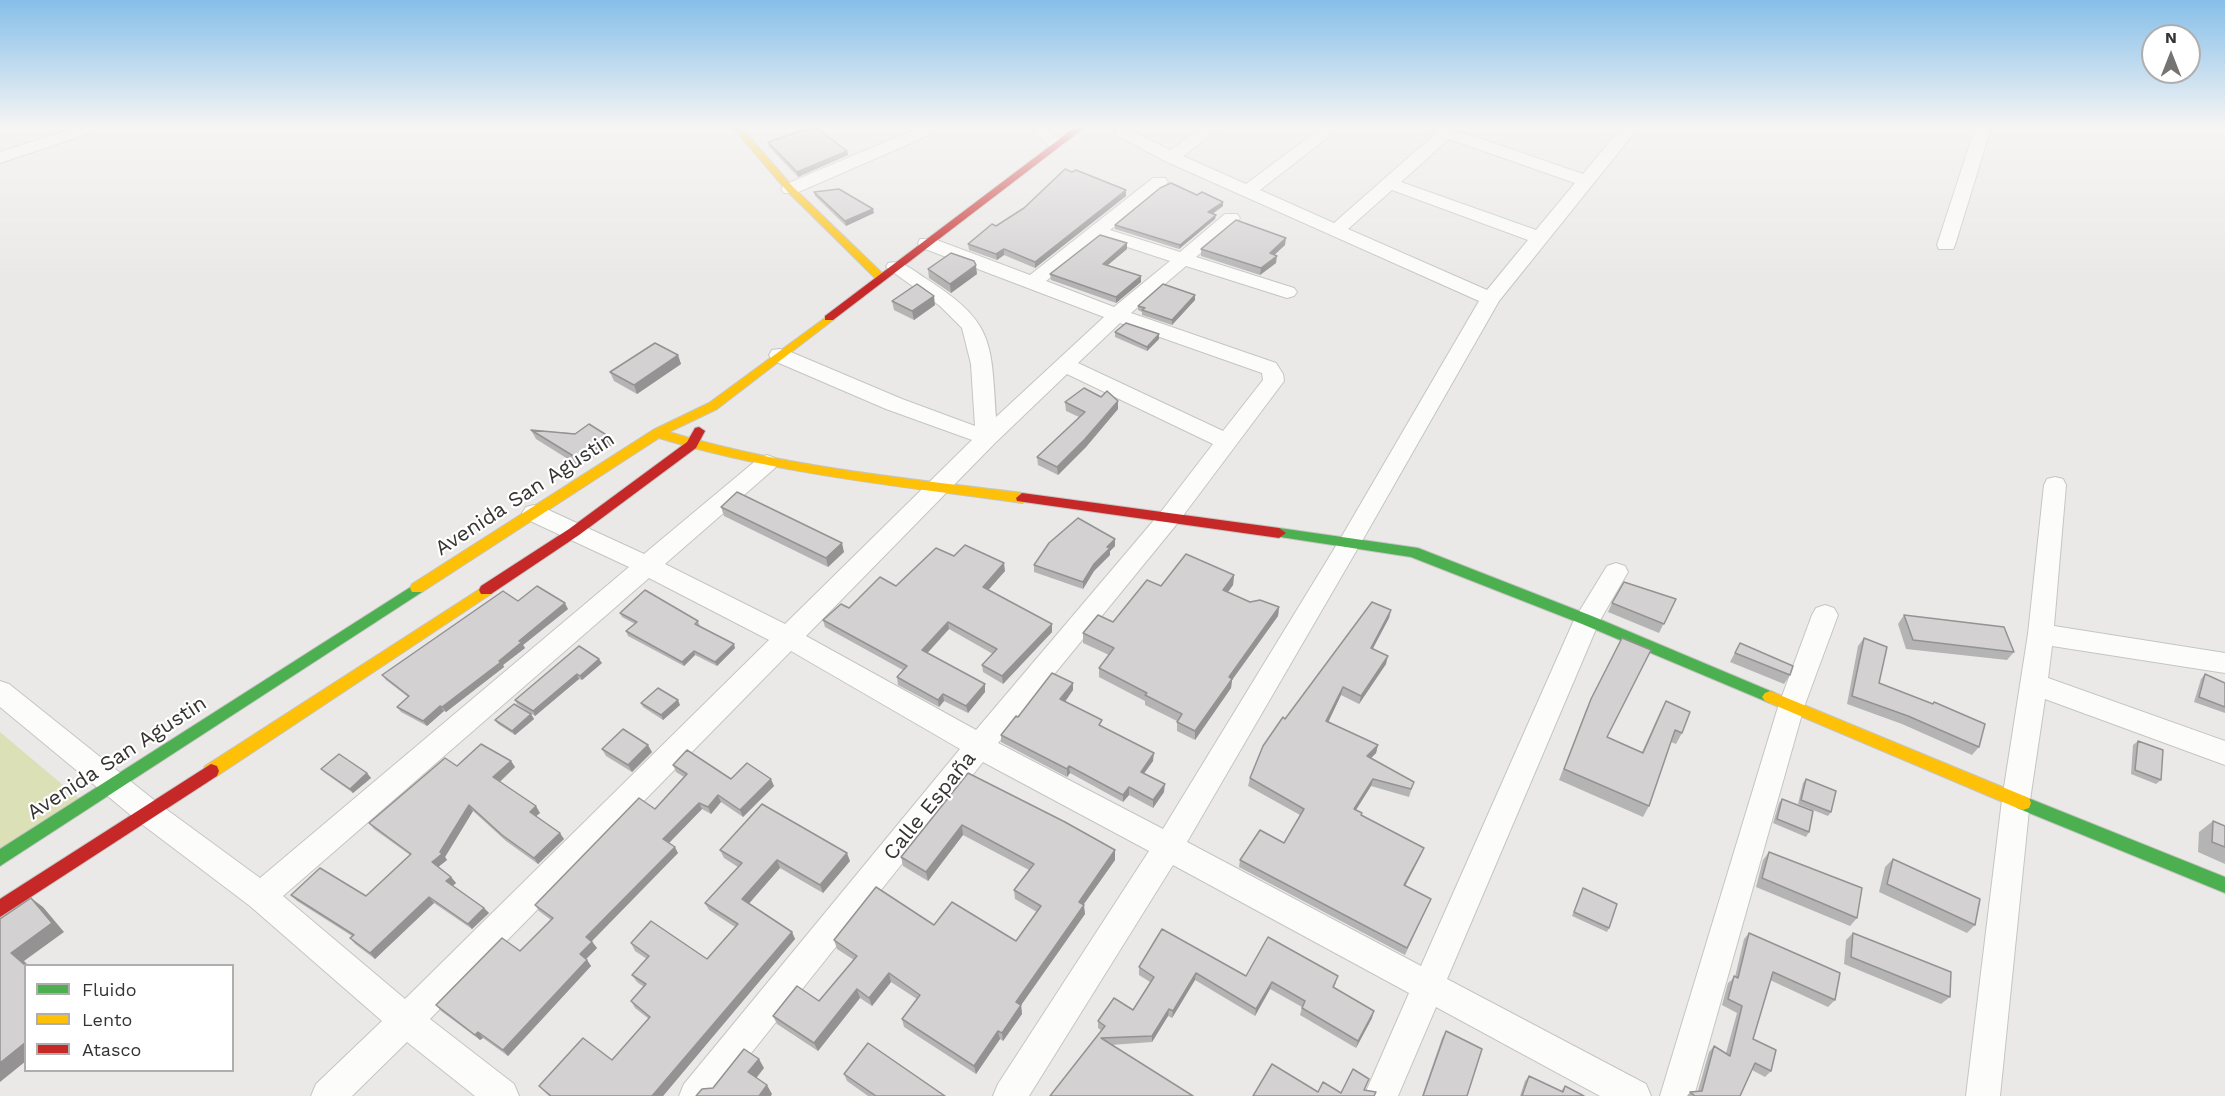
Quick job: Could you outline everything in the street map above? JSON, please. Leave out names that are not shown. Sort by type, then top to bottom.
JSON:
[{"type":"street","points":[[782,179],[790,189],[888,273],[955,309],[972,327],[978,342],[987,438]]},
{"type":"street","points":[[790,189],[813,179]]},
{"type":"street","name":"Avenida San Agustin","points":[[0,858],[657,433],[712,406],[1011,179]]},
{"type":"street","points":[[1221,179],[1490,299]]},
{"type":"street","points":[[1248,191],[1264,179]]},
{"type":"street","points":[[1335,230],[1393,179]]},
{"type":"street","points":[[1010,1096],[1168,847],[1350,542],[1490,299],[1586,181],[1581,179]]},
{"type":"street","points":[[1946,245],[1967,179]]},
{"type":"street","points":[[1032,283],[1159,182]]},
{"type":"street","points":[[1389,183],[1540,238]]},
{"type":"street","points":[[328,1096],[406,1021],[987,438],[1117,315],[1231,218]]},
{"type":"street","points":[[1096,231],[1287,292]]},
{"type":"street","points":[[927,243],[1117,315]]},
{"type":"street","name":"Calle España","points":[[696,1096],[979,746],[1168,519],[1274,381],[1274,374],[1269,368],[1117,315]]},
{"type":"street","points":[[779,355],[894,404],[987,438]]},
{"type":"street","points":[[1064,365],[1227,442]]},
{"type":"street","points":[[0,909],[574,532],[692,445],[712,406]]},
{"type":"street","points":[[657,433],[692,445],[767,463],[1413,552],[1587,620],[1791,707],[2225,885]]},
{"type":"street","points":[[261,896],[767,463]]},
{"type":"street","points":[[1983,1096],[2016,800],[2041,634],[2055,485]]},
{"type":"street","points":[[534,513],[648,566],[787,637],[979,746],[1634,1096]]},
{"type":"street","points":[[1381,1096],[1587,620],[1616,572]]},
{"type":"street","points":[[1677,1096],[1791,707],[1825,615]]},
{"type":"street","points":[[2041,634],[2225,663]]},
{"type":"street","points":[[2034,684],[2225,753]]},
{"type":"street","points":[[0,692],[149,813],[261,896],[406,1021],[502,1096]]},
{"type":"green space","points":[[0,732],[83,802],[0,852]]},
{"type":"building","points":[[1054,179],[1099,179],[1126,190],[1035,262],[1004,249],[996,254],[968,244],[992,224],[996,226],[1024,208]]},
{"type":"building","points":[[1171,183],[1197,195],[1202,192],[1223,202],[1208,212],[1216,215],[1180,245],[1115,225],[1160,188]]},
{"type":"building","points":[[839,189],[873,209],[845,221],[814,192]]},
{"type":"building","points":[[1236,220],[1286,238],[1270,253],[1277,256],[1261,268],[1201,249]]},
{"type":"building","points":[[1100,235],[1127,243],[1103,264],[1141,276],[1116,297],[1050,274]]},
{"type":"building","points":[[951,253],[974,261],[976,265],[950,284],[928,269]]},
{"type":"building","points":[[917,284],[934,296],[912,311],[892,301]]},
{"type":"building","points":[[1163,284],[1195,295],[1172,320],[1142,310],[1145,308],[1138,306]]},
{"type":"building","points":[[1126,323],[1159,334],[1147,347],[1115,332]]},
{"type":"building","points":[[655,343],[678,355],[634,385],[610,372]]},
{"type":"building","points":[[1084,388],[1101,397],[1107,391],[1118,401],[1057,467],[1037,457],[1085,412],[1065,402]]},
{"type":"building","points":[[589,424],[608,436],[575,457],[531,430],[575,434]]},
{"type":"building","points":[[737,492],[842,543],[826,558],[721,507]]},
{"type":"building","points":[[1078,518],[1115,539],[1107,547],[1110,548],[1094,564],[1083,582],[1034,565],[1049,543]]},
{"type":"building","points":[[965,545],[1004,563],[983,587],[1052,624],[1002,676],[982,665],[997,649],[948,622],[922,650],[985,684],[966,706],[943,694],[938,700],[897,677],[907,666],[823,620],[841,604],[849,608],[880,577],[896,586],[936,548],[954,556]]},
{"type":"building","points":[[1186,554],[1234,575],[1223,590],[1250,602],[1260,600],[1279,607],[1229,677],[1232,679],[1195,731],[1177,722],[1182,714],[1099,668],[1114,648],[1083,633],[1098,615],[1113,622],[1147,580],[1161,586]]},
{"type":"building","points":[[1624,582],[1676,599],[1664,624],[1612,603]]},
{"type":"building","points":[[537,586],[565,603],[519,641],[522,642],[499,661],[501,662],[423,721],[397,707],[409,696],[382,675],[503,591],[518,601]]},
{"type":"building","points":[[645,590],[698,621],[695,624],[734,644],[715,662],[694,651],[682,662],[626,631],[637,622],[620,613]]},
{"type":"building","points":[[1372,602],[1391,610],[1371,648],[1388,656],[1361,696],[1343,687],[1326,721],[1378,745],[1367,756],[1414,782],[1411,789],[1373,779],[1354,809],[1362,813],[1361,815],[1424,848],[1404,885],[1431,899],[1407,948],[1240,860],[1260,830],[1284,843],[1304,809],[1250,778],[1263,746],[1283,717],[1285,719]]},
{"type":"building","points":[[1904,615],[2004,627],[2014,652],[1913,640]]},
{"type":"building","points":[[1622,638],[1651,650],[1607,737],[1643,753],[1666,701],[1690,712],[1682,733],[1675,730],[1649,806],[1564,769],[1591,699]]},
{"type":"building","points":[[1864,638],[1887,647],[1879,683],[1933,704],[1934,702],[1985,724],[1979,747],[1908,716],[1852,696]]},
{"type":"building","points":[[1740,643],[1793,666],[1790,675],[1735,653]]},
{"type":"building","points":[[579,646],[599,659],[580,676],[577,674],[533,711],[515,700]]},
{"type":"building","points":[[1052,673],[1073,683],[1060,699],[1102,720],[1099,725],[1154,753],[1141,772],[1165,784],[1153,800],[1129,787],[1123,795],[1069,766],[1067,769],[1001,735]]},
{"type":"building","points":[[2205,674],[2225,683],[2225,707],[2199,697]]},
{"type":"building","points":[[658,688],[678,700],[661,715],[641,703]]},
{"type":"building","points":[[514,704],[531,714],[512,731],[495,720]]},
{"type":"building","points":[[623,729],[648,745],[628,765],[602,749]]},
{"type":"building","points":[[2138,741],[2163,750],[2161,780],[2135,770]]},
{"type":"building","points":[[481,744],[511,761],[493,777],[536,806],[530,812],[560,833],[534,858],[502,835],[469,805],[440,852],[442,854],[432,862],[451,877],[446,881],[484,908],[468,924],[429,897],[370,953],[350,938],[354,935],[291,895],[320,868],[366,896],[411,854],[369,823],[445,758],[457,766]]},
{"type":"building","points":[[687,750],[731,779],[747,763],[771,779],[740,810],[718,795],[708,807],[699,803],[663,839],[675,847],[586,937],[592,942],[580,954],[587,960],[503,1050],[478,1032],[475,1035],[436,1005],[502,938],[520,951],[553,918],[535,905],[639,798],[655,809],[687,774],[673,765]]},
{"type":"building","points":[[339,754],[367,773],[350,789],[321,769]]},
{"type":"building","points":[[968,773],[1115,850],[1079,902],[1084,905],[1016,1002],[1021,1005],[1002,1033],[998,1031],[974,1066],[902,1019],[920,995],[889,973],[869,998],[857,989],[814,1043],[773,1016],[797,986],[819,1001],[857,956],[834,940],[876,887],[934,925],[952,902],[1016,941],[1041,906],[1014,890],[1034,864],[962,825],[926,872],[901,857]]},
{"type":"building","points":[[1806,779],[1836,791],[1831,812],[1801,800]]},
{"type":"building","points":[[1782,799],[1813,811],[1809,832],[1777,819]]},
{"type":"building","points":[[762,804],[847,853],[820,885],[777,860],[742,899],[792,932],[652,1096],[551,1096],[539,1086],[583,1038],[612,1060],[650,1017],[631,1001],[646,984],[632,975],[649,956],[631,943],[651,921],[707,959],[738,924],[705,903],[742,863],[720,850]]},
{"type":"building","points":[[2213,821],[2225,826],[2225,847],[2212,842]]},
{"type":"building","points":[[1769,852],[1862,888],[1857,918],[1762,878]]},
{"type":"building","points":[[1893,859],[1980,899],[1975,925],[1887,884]]},
{"type":"building","points":[[1583,888],[1617,904],[1609,928],[1574,912]]},
{"type":"building","points":[[31,898],[52,923],[11,953],[24,964],[24,1044],[0,1063],[0,919]]},
{"type":"building","points":[[1162,929],[1246,976],[1268,937],[1338,976],[1333,987],[1374,1011],[1358,1041],[1302,1008],[1305,1001],[1272,982],[1256,1009],[1196,973],[1173,1011],[1169,1009],[1152,1036],[1101,1038],[1193,1096],[1050,1096],[1105,1026],[1098,1021],[1114,998],[1133,1010],[1154,977],[1139,967]]},
{"type":"building","points":[[1749,933],[1840,973],[1835,1000],[1773,972],[1753,1039],[1776,1050],[1771,1071],[1755,1063],[1740,1096],[1695,1096],[1690,1092],[1702,1091],[1714,1046],[1730,1056],[1742,1006],[1728,999],[1734,976],[1738,978]]},
{"type":"building","points":[[1853,933],[1951,972],[1950,997],[1851,957]]},
{"type":"building","points":[[1446,1031],[1482,1049],[1467,1096],[1423,1096]]},
{"type":"building","points":[[868,1043],[945,1096],[876,1096],[844,1074]]},
{"type":"building","points":[[744,1049],[759,1059],[748,1072],[767,1085],[759,1096],[696,1096],[702,1089],[713,1088]]},
{"type":"building","points":[[1272,1064],[1318,1092],[1323,1082],[1341,1093],[1353,1069],[1369,1079],[1364,1090],[1376,1092],[1374,1096],[1253,1096]]},
{"type":"building","points":[[1529,1076],[1563,1092],[1565,1086],[1584,1096],[1522,1096]]},
{"type":"traffic: fast","points":[[1279,533],[1413,552],[1587,620],[1770,697]]},
{"type":"traffic: fast","points":[[0,858],[417,588]]},
{"type":"traffic: fast","points":[[2023,803],[2225,885]]},
{"type":"traffic: slow","points":[[781,179],[881,278]]},
{"type":"traffic: slow","points":[[417,588],[657,433],[713,406],[829,318]]},
{"type":"traffic: slow","points":[[657,433],[701,447],[792,467],[1022,498]]},
{"type":"traffic: slow","points":[[211,771],[486,590]]},
{"type":"traffic: slow","points":[[1770,697],[2023,803]]},
{"type":"traffic: jam","points":[[829,318],[1012,179]]},
{"type":"traffic: jam","points":[[486,590],[574,532],[692,445],[699,431]]},
{"type":"traffic: jam","points":[[1022,498],[1279,533]]},
{"type":"traffic: jam","points":[[0,909],[211,771]]}]
